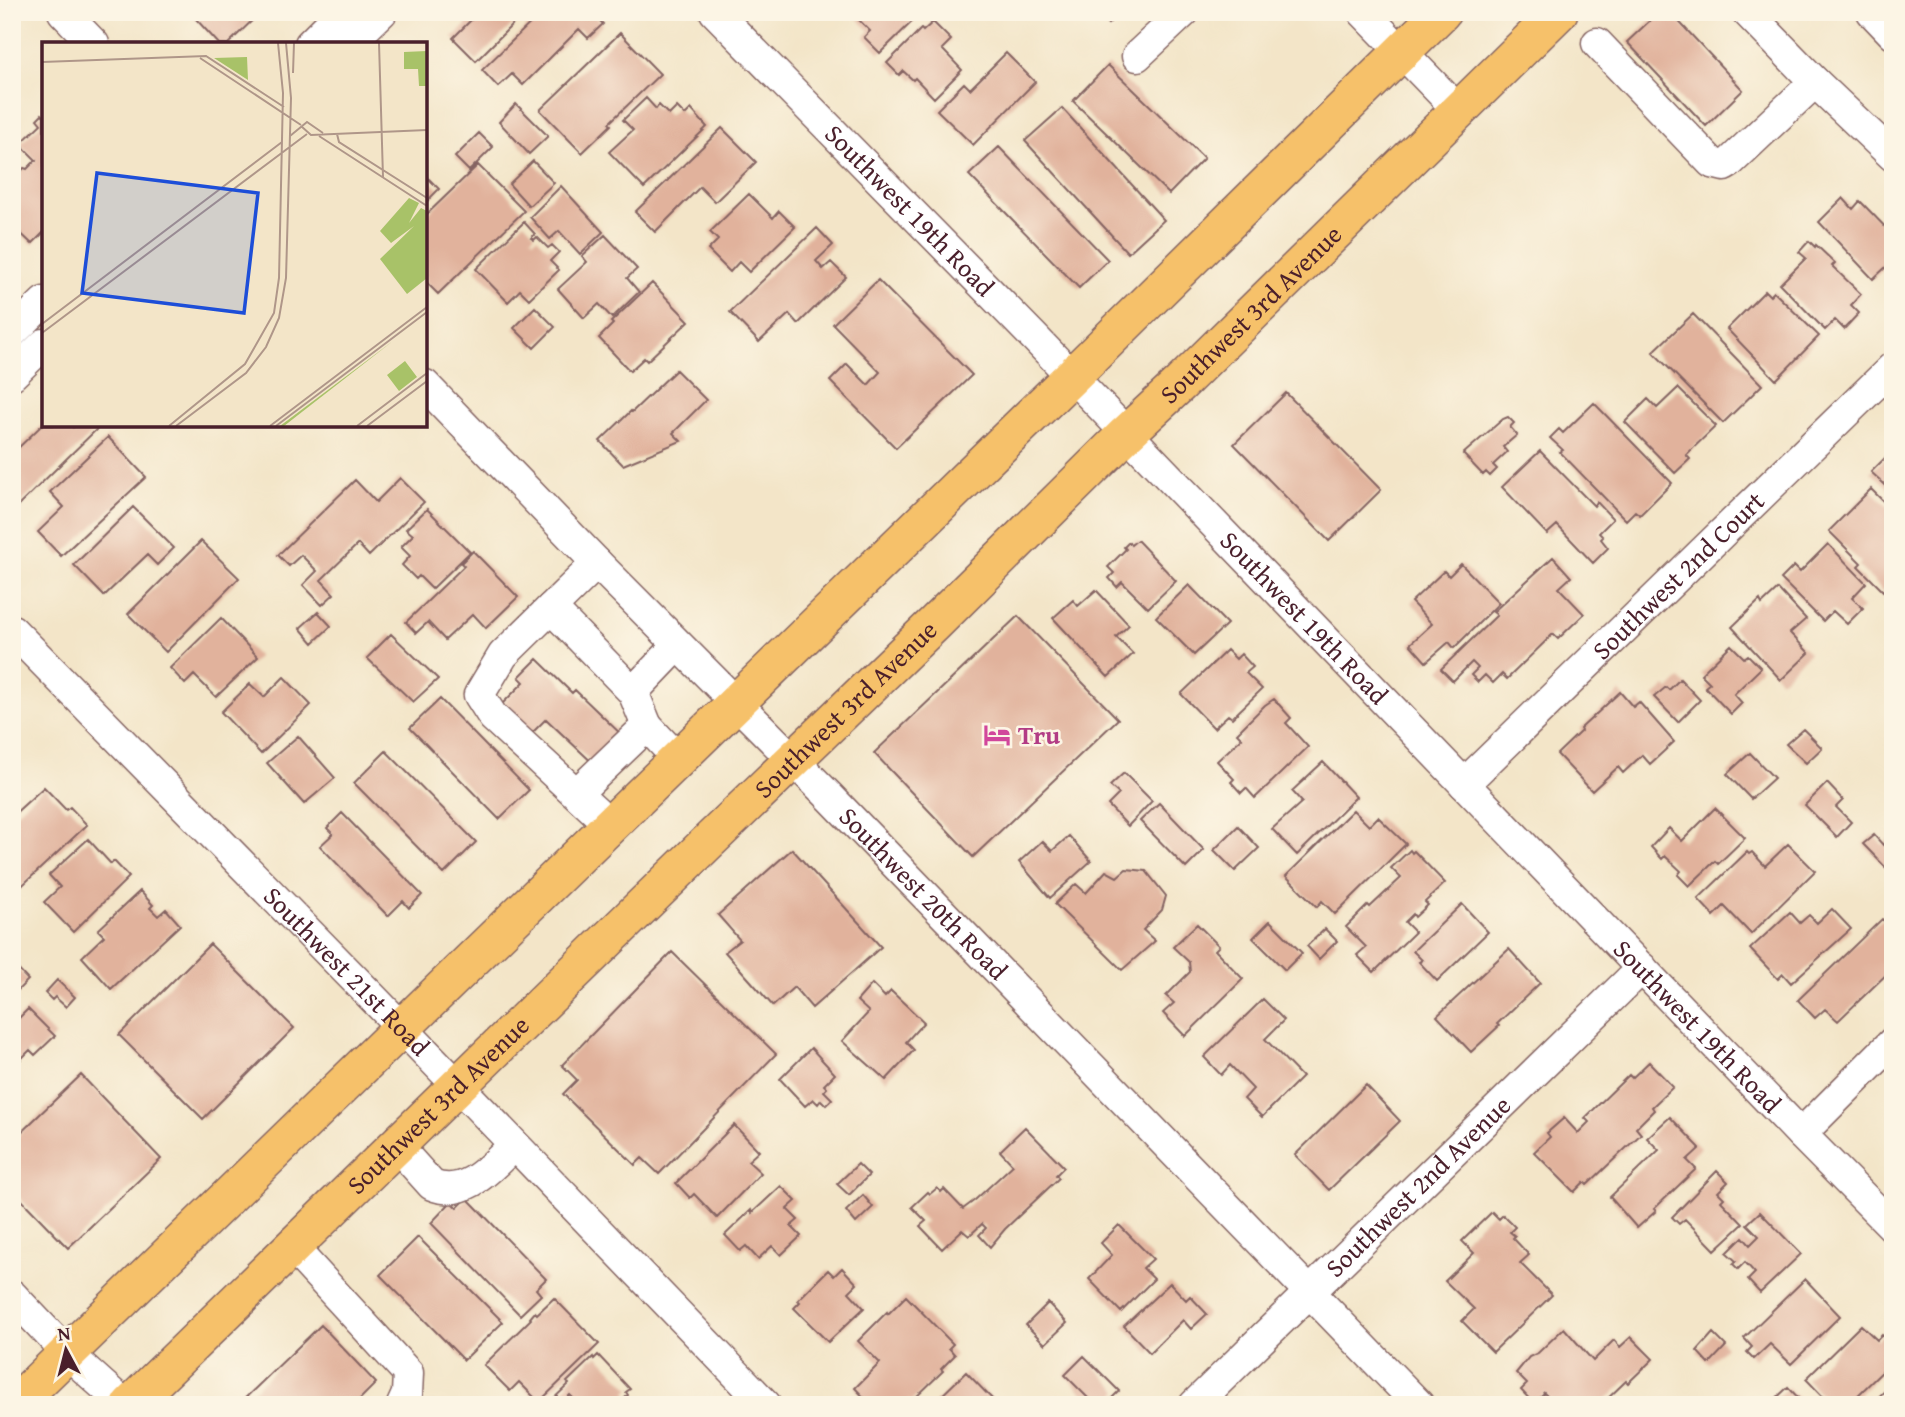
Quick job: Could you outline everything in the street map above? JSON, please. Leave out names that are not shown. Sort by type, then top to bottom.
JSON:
[{"type":"main road","points":[[14,1405],[1071,377],[1442,12]]},
{"type":"main road","name":"Southwest 3rd Avenue","points":[[127,1405],[934,624],[1559,12]]},
{"type":"street","points":[[63,12],[92,42]]},
{"type":"street","points":[[312,42],[342,12]]},
{"type":"street","points":[[351,42],[382,12]]},
{"type":"street","name":"Southwest 19th Road","points":[[715,12],[1893,1227]]},
{"type":"street","points":[[1137,56],[1184,12]]},
{"type":"street","points":[[1363,12],[1458,110]]},
{"type":"street","points":[[1747,12],[1893,156]]},
{"type":"street","points":[[1872,12],[1893,34]]},
{"type":"street","points":[[1597,43],[1717,166],[1729,163],[1815,82]]},
{"type":"street","points":[[12,332],[42,304]]},
{"type":"street","points":[[12,375],[42,346]]},
{"type":"street","name":"Southwest 2nd Court","points":[[1464,784],[1893,367]]},
{"type":"street","name":"Southwest 20th Road","points":[[427,388],[793,760],[1419,1405]]},
{"type":"street","points":[[597,563],[503,655],[479,695],[493,717],[610,825]]},
{"type":"street","points":[[551,608],[633,692],[647,726],[678,759]]},
{"type":"street","name":"Southwest 21st Road","points":[[12,629],[766,1405]]},
{"type":"street","points":[[633,692],[678,645]]},
{"type":"street","points":[[577,793],[647,726]]},
{"type":"street","name":"Southwest 2nd Avenue","points":[[1194,1405],[1642,968]]},
{"type":"street","points":[[1801,1134],[1893,1042]]},
{"type":"street","points":[[396,1145],[432,1185],[440,1188],[472,1183],[514,1145]]},
{"type":"street","points":[[292,1247],[408,1373],[407,1394],[402,1405]]},
{"type":"street","points":[[12,1296],[68,1353],[127,1405]]},
{"type":"building","points":[[201,12],[261,12],[230,42],[217,42],[195,18]]},
{"type":"building","points":[[474,12],[517,12],[521,16],[476,61],[453,38],[476,15]]},
{"type":"building","points":[[542,12],[592,12],[603,24],[588,38],[579,29],[523,85],[512,74],[498,87],[482,70]]},
{"type":"building","points":[[851,12],[922,12],[880,53],[864,37],[870,31]]},
{"type":"building","points":[[1096,12],[1120,12],[1108,24]]},
{"type":"building","points":[[1659,12],[1670,12],[1743,90],[1706,126],[1627,42]]},
{"type":"building","points":[[933,22],[951,40],[942,49],[962,70],[934,98],[915,78],[913,80],[903,71],[899,75],[887,63],[921,29],[923,31]]},
{"type":"building","points":[[620,33],[660,74],[582,153],[540,110]]},
{"type":"building","points":[[1006,53],[1035,82],[973,145],[937,110],[964,83],[970,89]]},
{"type":"building","points":[[1108,65],[1204,158],[1169,194],[1073,101]]},
{"type":"building","points":[[646,98],[656,109],[659,105],[669,115],[677,107],[685,115],[691,109],[707,127],[644,188],[609,152],[633,130],[623,120]]},
{"type":"building","points":[[516,104],[548,136],[529,154],[499,122]]},
{"type":"building","points":[[1062,108],[1164,220],[1128,253],[1025,141]]},
{"type":"building","points":[[42,114],[42,234],[32,244],[12,225],[12,180],[36,160],[20,144],[41,124],[37,119]]},
{"type":"building","points":[[722,128],[756,162],[715,202],[700,187],[655,232],[635,212]]},
{"type":"building","points":[[479,133],[493,147],[469,171],[455,157]]},
{"type":"building","points":[[999,147],[1108,260],[1079,288],[969,175]]},
{"type":"building","points":[[533,161],[554,183],[529,206],[509,184]]},
{"type":"building","points":[[478,165],[524,211],[438,294],[427,283],[427,214]]},
{"type":"building","points":[[427,177],[439,189],[427,201]]},
{"type":"building","points":[[561,186],[603,232],[580,254],[559,231],[550,239],[530,217]]},
{"type":"building","points":[[749,194],[773,218],[779,211],[795,227],[749,272],[739,262],[730,272],[708,250],[718,240],[710,232]]},
{"type":"building","points":[[1843,198],[1853,209],[1860,201],[1893,235],[1893,265],[1890,268],[1888,265],[1873,279],[1819,222]]},
{"type":"building","points":[[524,222],[535,234],[531,238],[534,240],[537,237],[548,248],[552,245],[559,252],[550,261],[559,270],[529,299],[520,290],[508,302],[476,269]]},
{"type":"building","points":[[817,228],[833,245],[816,261],[823,269],[831,262],[846,277],[798,324],[789,314],[759,342],[730,312]]},
{"type":"building","points":[[605,235],[637,269],[627,278],[639,292],[612,318],[599,304],[584,318],[558,289],[587,262],[582,256]]},
{"type":"building","points":[[1809,241],[1835,263],[1832,266],[1861,294],[1851,305],[1859,313],[1844,329],[1835,320],[1825,330],[1780,284],[1806,258],[1799,252]]},
{"type":"building","points":[[878,280],[972,375],[896,448],[830,381],[847,364],[868,385],[880,372],[833,324]]},
{"type":"building","points":[[652,283],[689,321],[647,361],[644,358],[630,371],[599,338],[613,324],[611,322]]},
{"type":"building","points":[[1765,291],[1770,296],[1774,292],[1819,336],[1776,380],[1727,329]]},
{"type":"building","points":[[535,307],[555,327],[534,348],[514,328]]},
{"type":"building","points":[[1693,314],[1762,385],[1723,423],[1653,352]]},
{"type":"building","points":[[676,370],[706,400],[673,433],[681,441],[623,465],[600,441]]},
{"type":"building","points":[[1678,388],[1716,426],[1686,455],[1690,459],[1675,473],[1625,422],[1648,399],[1657,408]]},
{"type":"building","points":[[1286,393],[1381,490],[1329,541],[1234,444]]},
{"type":"building","points":[[1594,403],[1672,483],[1640,515],[1635,511],[1626,520],[1560,452],[1563,450],[1550,438],[1559,429],[1563,433]]},
{"type":"building","points":[[1508,417],[1514,423],[1510,427],[1517,435],[1503,447],[1507,452],[1493,465],[1497,469],[1490,476],[1486,472],[1483,475],[1463,454]]},
{"type":"building","points":[[42,425],[99,427],[16,508],[12,505],[12,454]]},
{"type":"building","points":[[108,437],[146,477],[61,556],[38,532],[64,507],[50,492]]},
{"type":"building","points":[[1893,450],[1893,492],[1871,472]]},
{"type":"building","points":[[1540,451],[1594,506],[1597,502],[1613,519],[1599,533],[1608,548],[1593,563],[1557,525],[1547,534],[1502,487]]},
{"type":"building","points":[[400,478],[424,502],[369,556],[358,544],[321,580],[334,594],[322,605],[303,585],[317,571],[301,555],[289,566],[278,555],[355,480],[376,502]]},
{"type":"building","points":[[1871,489],[1893,511],[1893,581],[1883,591],[1858,566],[1861,563],[1829,531]]},
{"type":"building","points":[[133,507],[174,548],[157,565],[147,555],[104,596],[74,565]]},
{"type":"building","points":[[427,509],[470,552],[432,589],[419,576],[416,579],[402,565],[410,556],[401,547],[413,535],[406,529]]},
{"type":"building","points":[[1137,540],[1176,581],[1148,608],[1122,582],[1117,587],[1109,578],[1114,573],[1108,567],[1126,549],[1124,547],[1129,542],[1131,545]]},
{"type":"building","points":[[201,541],[239,578],[166,652],[128,614]]},
{"type":"building","points":[[1828,544],[1866,583],[1852,598],[1863,608],[1847,624],[1833,611],[1823,621],[1781,579],[1794,566],[1800,572]]},
{"type":"building","points":[[473,551],[518,597],[486,628],[473,614],[445,640],[428,622],[416,633],[406,622],[464,566],[461,563]]},
{"type":"building","points":[[1553,557],[1571,577],[1559,588],[1584,614],[1558,639],[1553,634],[1507,679],[1502,674],[1493,683],[1485,675],[1478,682],[1471,675],[1478,668],[1472,662],[1453,681],[1441,669],[1497,615],[1493,612]]},
{"type":"building","points":[[1461,564],[1499,603],[1454,648],[1449,642],[1426,662],[1410,644],[1432,624],[1411,602],[1444,571],[1449,576]]},
{"type":"building","points":[[1189,585],[1227,624],[1194,655],[1156,617]]},
{"type":"building","points":[[1778,589],[1806,619],[1790,633],[1809,653],[1781,680],[1732,627],[1760,600],[1762,604]]},
{"type":"building","points":[[1096,590],[1129,625],[1116,637],[1133,654],[1108,677],[1053,618],[1073,600],[1078,606]]},
{"type":"building","points":[[318,612],[331,626],[313,643],[300,628]]},
{"type":"building","name":"Tru","points":[[1018,616],[1118,719],[973,857],[874,753]]},
{"type":"building","points":[[221,618],[258,657],[216,697],[194,675],[185,684],[170,668]]},
{"type":"building","points":[[391,634],[438,679],[413,702],[367,658]]},
{"type":"building","points":[[1731,645],[1744,658],[1748,655],[1761,668],[1734,694],[1742,703],[1731,714],[1705,687],[1710,683],[1701,674]]},
{"type":"building","points":[[1227,650],[1236,659],[1241,654],[1253,667],[1246,673],[1262,689],[1232,718],[1228,715],[1214,728],[1181,694]]},
{"type":"building","points":[[537,659],[572,693],[575,690],[626,739],[598,768],[546,719],[524,741],[494,712],[524,682],[519,677]]},
{"type":"building","points":[[284,677],[311,705],[261,754],[221,712],[250,684],[264,697]]},
{"type":"building","points":[[1680,679],[1700,700],[1678,722],[1654,697],[1666,687],[1669,690]]},
{"type":"building","points":[[1620,692],[1633,707],[1639,702],[1674,742],[1650,764],[1642,755],[1623,773],[1618,767],[1592,791],[1557,754]]},
{"type":"building","points":[[440,699],[529,790],[499,819],[410,728]]},
{"type":"building","points":[[1274,699],[1291,718],[1286,723],[1308,747],[1255,798],[1246,788],[1241,793],[1231,782],[1234,779],[1217,761],[1242,738],[1237,733]]},
{"type":"building","points":[[1803,729],[1822,748],[1806,763],[1786,744]]},
{"type":"building","points":[[298,736],[335,778],[304,804],[267,763]]},
{"type":"building","points":[[386,751],[476,842],[444,874],[354,783]]},
{"type":"building","points":[[1750,753],[1774,778],[1751,799],[1727,774]]},
{"type":"building","points":[[1323,762],[1356,797],[1297,855],[1272,829],[1302,802],[1292,791]]},
{"type":"building","points":[[1124,773],[1152,801],[1128,826],[1108,805],[1119,794],[1110,786]]},
{"type":"building","points":[[1827,783],[1843,800],[1836,807],[1851,822],[1837,837],[1805,805]]},
{"type":"building","points":[[44,787],[66,810],[70,807],[87,825],[12,895],[12,816]]},
{"type":"building","points":[[1159,803],[1204,850],[1186,868],[1140,821]]},
{"type":"building","points":[[1715,808],[1745,838],[1718,864],[1715,861],[1689,886],[1678,875],[1681,871],[1665,856],[1662,859],[1651,847],[1669,828],[1682,841]]},
{"type":"building","points":[[1353,810],[1369,826],[1378,817],[1406,844],[1335,914],[1322,901],[1317,907],[1286,876]]},
{"type":"building","points":[[342,813],[422,895],[409,908],[403,901],[388,916],[320,846],[333,834],[327,828]]},
{"type":"building","points":[[1238,826],[1259,848],[1235,871],[1214,850]]},
{"type":"building","points":[[1874,835],[1883,845],[1893,835],[1893,875],[1863,844]]},
{"type":"building","points":[[1069,836],[1091,861],[1050,898],[1019,862],[1042,841],[1052,851]]},
{"type":"building","points":[[88,839],[111,864],[114,861],[129,877],[73,932],[44,902],[60,887],[49,875]]},
{"type":"building","points":[[1788,844],[1815,871],[1751,934],[1724,906],[1714,916],[1698,899],[1747,852],[1752,852],[1765,866]]},
{"type":"building","points":[[792,849],[881,947],[812,1008],[794,987],[773,1006],[725,952],[740,940],[718,915]]},
{"type":"building","points":[[1410,850],[1445,883],[1425,902],[1428,905],[1405,922],[1415,932],[1374,972],[1357,955],[1366,947],[1346,927],[1401,878],[1391,868]]},
{"type":"building","points":[[1126,869],[1146,871],[1166,896],[1162,910],[1143,930],[1155,941],[1122,970],[1055,904],[1076,884],[1086,893],[1106,871],[1117,877]]},
{"type":"building","points":[[140,891],[153,905],[150,908],[158,916],[166,909],[180,925],[111,989],[82,957],[104,936],[98,930]]},
{"type":"building","points":[[1462,904],[1488,932],[1437,981],[1419,962],[1422,960],[1413,951]]},
{"type":"building","points":[[1832,909],[1851,929],[1791,983],[1783,974],[1778,979],[1750,949],[1790,912],[1800,923],[1809,915],[1817,923]]},
{"type":"building","points":[[1882,919],[1893,929],[1893,968],[1838,1021],[1825,1009],[1815,1018],[1798,1000]]},
{"type":"building","points":[[1270,921],[1302,953],[1285,970],[1253,938]]},
{"type":"building","points":[[1197,924],[1219,946],[1215,950],[1243,979],[1185,1036],[1163,1013],[1174,1003],[1166,996],[1190,972],[1189,962],[1173,947]]},
{"type":"building","points":[[1325,929],[1337,941],[1319,959],[1307,946]]},
{"type":"building","points":[[210,944],[294,1028],[203,1119],[119,1035]]},
{"type":"building","points":[[1509,949],[1540,983],[1471,1052],[1437,1016]]},
{"type":"building","points":[[672,952],[776,1054],[659,1174],[642,1158],[635,1165],[563,1094],[577,1080],[562,1065]]},
{"type":"building","points":[[12,963],[28,980],[12,996]]},
{"type":"building","points":[[57,980],[75,997],[66,1007],[55,997],[52,1000],[45,993]]},
{"type":"building","points":[[872,984],[885,997],[891,991],[924,1022],[906,1042],[914,1050],[886,1080],[842,1041],[869,1012],[857,1001]]},
{"type":"building","points":[[1263,999],[1284,1020],[1265,1039],[1302,1077],[1262,1117],[1244,1099],[1253,1089],[1230,1065],[1221,1075],[1204,1057]]},
{"type":"building","points":[[28,1009],[55,1036],[35,1055],[30,1050],[12,1068],[12,1025]]},
{"type":"building","points":[[811,1048],[835,1074],[824,1085],[827,1088],[824,1091],[832,1099],[826,1105],[821,1100],[818,1104],[813,1099],[805,1106],[780,1079]]},
{"type":"building","points":[[1649,1062],[1673,1087],[1652,1107],[1654,1110],[1636,1128],[1641,1134],[1587,1185],[1584,1182],[1574,1192],[1534,1152],[1550,1137],[1547,1133],[1564,1118],[1578,1133],[1589,1122],[1585,1118],[1629,1075],[1632,1078]]},
{"type":"building","points":[[81,1075],[161,1159],[68,1248],[12,1190],[12,1141]]},
{"type":"building","points":[[1366,1085],[1400,1121],[1329,1190],[1295,1155]]},
{"type":"building","points":[[1670,1117],[1700,1148],[1687,1160],[1696,1169],[1637,1228],[1610,1197],[1659,1150],[1647,1138]]},
{"type":"building","points":[[734,1125],[759,1151],[748,1161],[761,1173],[717,1218],[694,1194],[690,1198],[676,1183]]},
{"type":"building","points":[[1025,1127],[1064,1167],[1056,1175],[1059,1178],[1005,1229],[990,1247],[979,1235],[986,1228],[982,1224],[969,1236],[962,1230],[942,1249],[920,1226],[926,1221],[912,1207],[928,1192],[930,1194],[937,1188],[941,1192],[944,1189],[963,1209],[1013,1165],[1000,1151]]},
{"type":"building","points":[[858,1164],[869,1175],[849,1195],[837,1184]]},
{"type":"building","points":[[1717,1171],[1728,1182],[1718,1192],[1724,1198],[1721,1201],[1743,1224],[1715,1250],[1685,1219],[1679,1224],[1672,1217]]},
{"type":"building","points":[[781,1186],[796,1201],[787,1209],[798,1220],[791,1226],[801,1236],[781,1255],[772,1246],[758,1259],[746,1246],[740,1251],[725,1235]]},
{"type":"building","points":[[863,1195],[873,1207],[856,1223],[846,1211]]},
{"type":"building","points":[[467,1198],[546,1279],[536,1289],[541,1295],[520,1315],[431,1223],[451,1202],[457,1208]]},
{"type":"building","points":[[1492,1212],[1499,1219],[1503,1215],[1515,1227],[1510,1232],[1515,1236],[1513,1238],[1529,1255],[1520,1263],[1552,1295],[1493,1352],[1462,1321],[1474,1309],[1445,1281],[1474,1253],[1462,1241]]},
{"type":"building","points":[[1760,1212],[1801,1254],[1760,1293],[1748,1280],[1755,1273],[1745,1262],[1738,1269],[1733,1264],[1736,1261],[1727,1253],[1743,1237],[1750,1245],[1759,1236],[1747,1224]]},
{"type":"building","points":[[1119,1225],[1153,1259],[1143,1268],[1154,1279],[1121,1312],[1089,1279],[1112,1255],[1101,1243]]},
{"type":"building","points":[[418,1237],[503,1322],[464,1360],[380,1275]]},
{"type":"building","points":[[842,1268],[857,1284],[849,1292],[864,1308],[828,1342],[794,1308],[800,1302],[798,1300],[828,1270],[834,1276]]},
{"type":"building","points":[[1805,1279],[1840,1316],[1791,1364],[1770,1344],[1754,1359],[1747,1352],[1752,1347],[1744,1338]]},
{"type":"building","points":[[1170,1283],[1186,1300],[1190,1296],[1207,1314],[1191,1329],[1183,1320],[1150,1353],[1124,1326]]},
{"type":"building","points":[[906,1296],[953,1344],[949,1348],[955,1355],[941,1369],[943,1371],[911,1402],[908,1400],[903,1405],[871,1405],[855,1388],[880,1363],[858,1341]]},
{"type":"building","points":[[554,1298],[599,1344],[539,1402],[519,1382],[510,1391],[484,1365],[535,1312],[537,1314]]},
{"type":"building","points":[[1048,1303],[1067,1323],[1045,1344],[1026,1325]]},
{"type":"building","points":[[321,1325],[376,1383],[354,1405],[238,1405]]},
{"type":"building","points":[[1861,1325],[1877,1340],[1882,1335],[1893,1346],[1893,1361],[1848,1405],[1840,1405],[1836,1401],[1831,1405],[1806,1379]]},
{"type":"building","points":[[1564,1328],[1593,1361],[1614,1340],[1620,1347],[1631,1337],[1653,1359],[1601,1405],[1556,1405],[1543,1392],[1534,1404],[1521,1390],[1527,1384],[1516,1373],[1529,1357],[1538,1353]]},
{"type":"building","points":[[1713,1333],[1726,1346],[1709,1364],[1697,1351]]},
{"type":"building","points":[[598,1355],[630,1389],[626,1392],[628,1395],[618,1405],[580,1405],[570,1395],[560,1405],[551,1405],[549,1403],[569,1384],[567,1382]]},
{"type":"building","points":[[1084,1356],[1119,1391],[1105,1405],[1095,1405],[1065,1375]]},
{"type":"building","points":[[966,1372],[998,1405],[932,1405]]},
{"type":"building","points":[[1893,1383],[1893,1405],[1870,1405]]},
{"type":"building","points":[[1788,1387],[1805,1405],[1769,1405]]},
{"type":"place","name":"Tru","points":[[997,735]]}]
